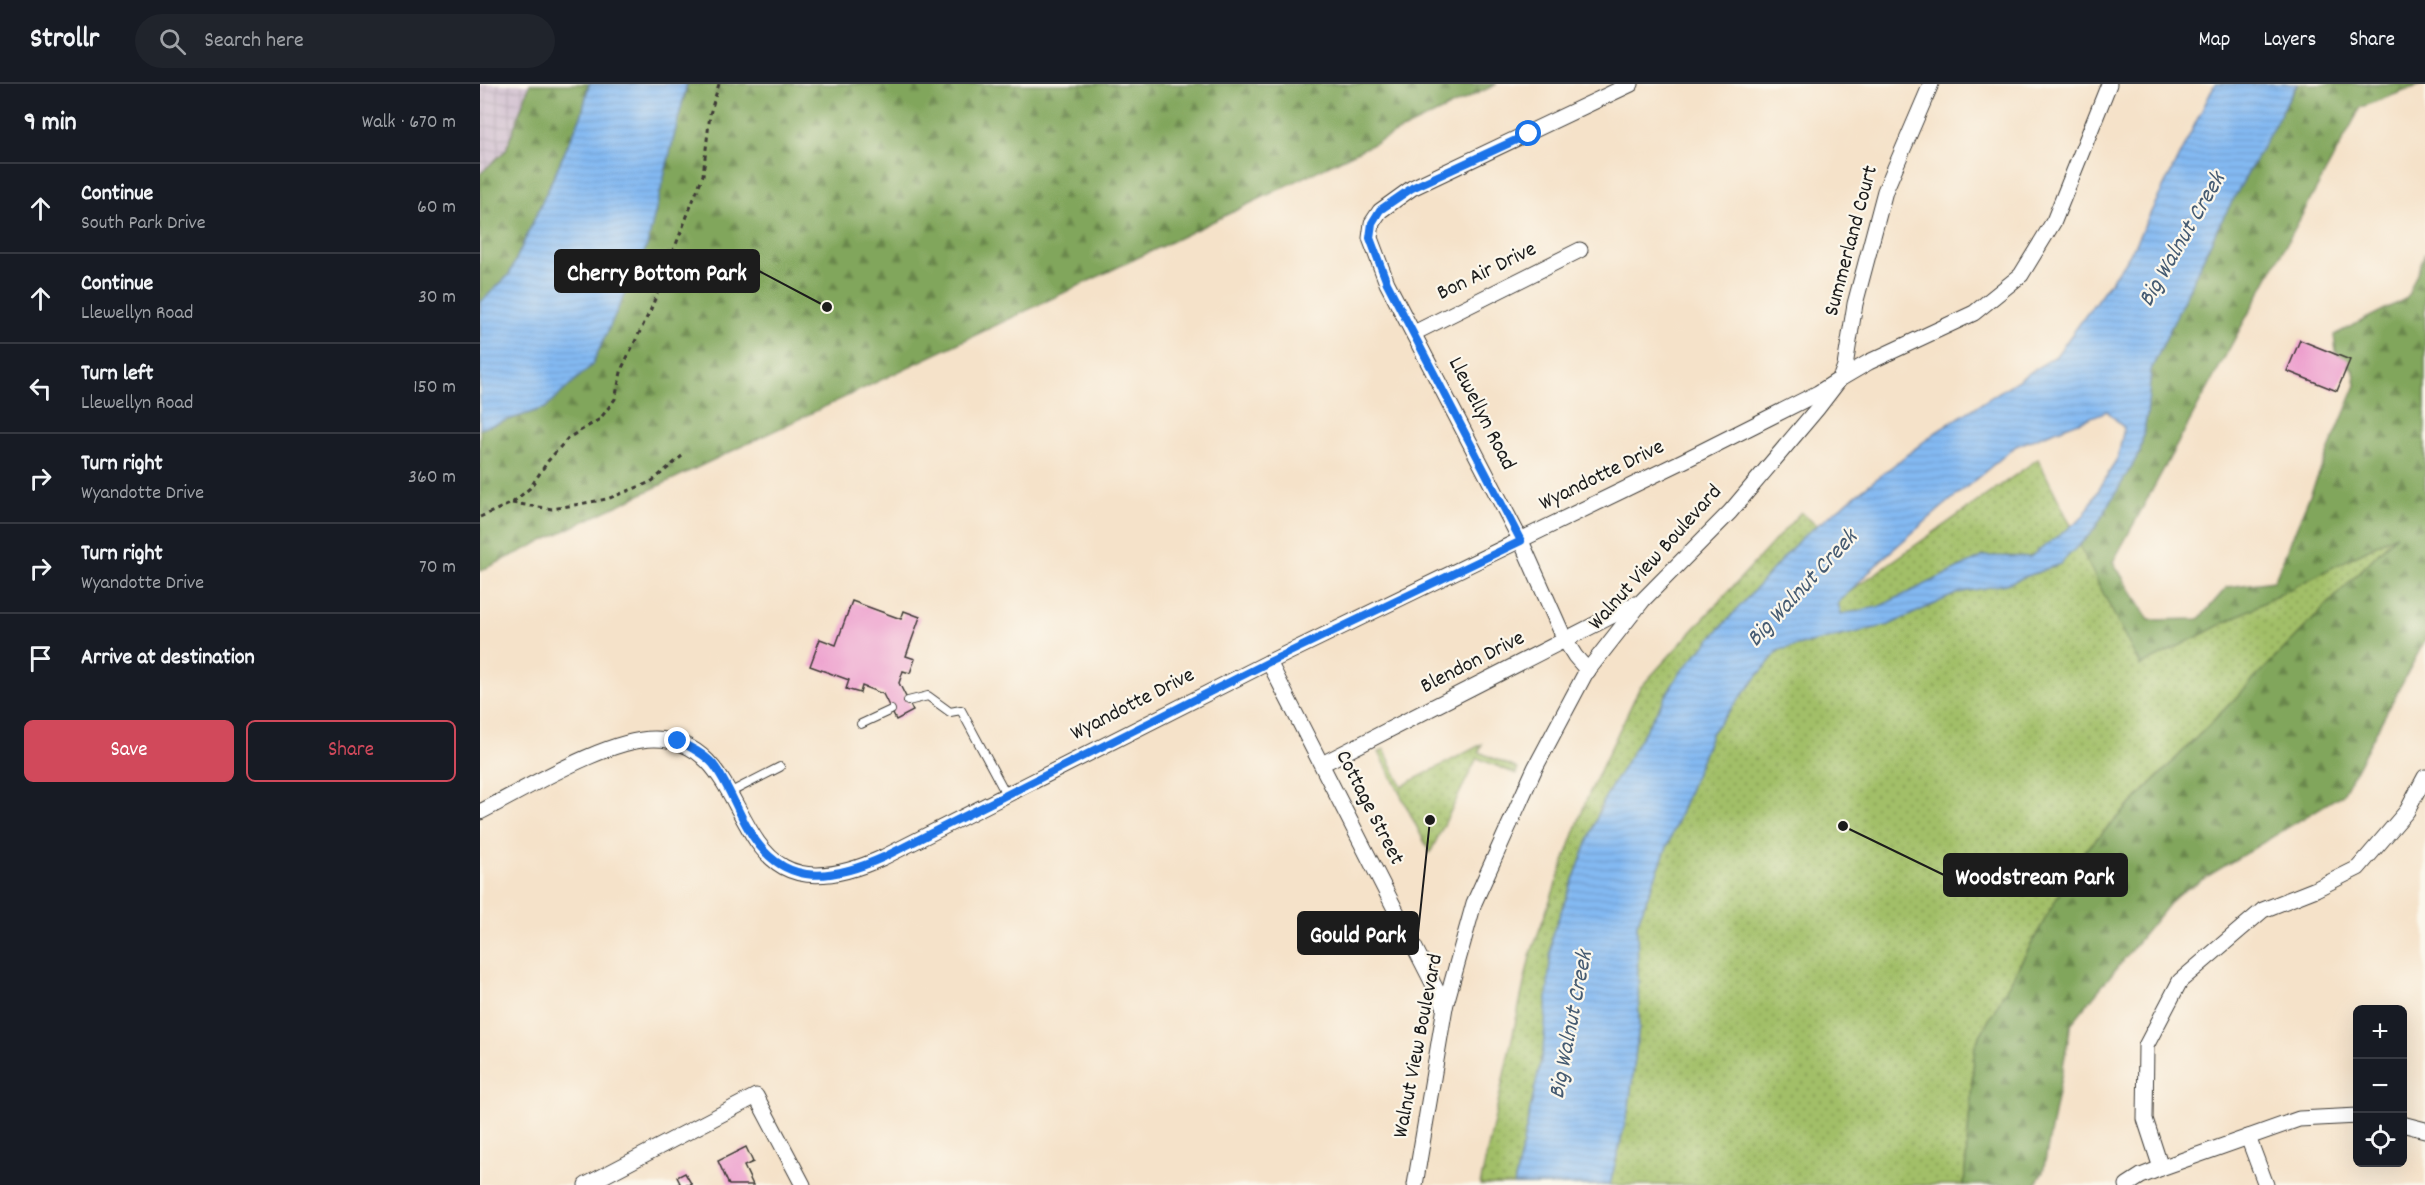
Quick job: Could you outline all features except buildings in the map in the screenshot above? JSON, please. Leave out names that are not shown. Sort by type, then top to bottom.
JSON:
[{"type":"street","name":"Llewellyn Road","points":[[1587,671],[1565,640],[1521,541],[1387,283],[1370,238],[1372,223],[1380,210],[1412,188],[1631,84]]},
{"type":"street","name":"Summerland Court","points":[[1840,379],[1845,366],[1855,304],[1885,191],[1931,84]]},
{"type":"street","name":"Walnut View Boulevard","points":[[1415,1185],[1445,1007],[1474,903],[1535,768],[1587,671],[1643,600],[1730,512],[1840,379],[1869,362],[1974,313],[2021,275],[2054,221],[2109,84]]},
{"type":"street","name":"Bon Air Drive","points":[[1414,333],[1580,250]]},
{"type":"street","name":"Wyandotte Drive","points":[[480,812],[589,757],[633,741],[655,739],[678,741],[696,750],[712,763],[747,827],[777,863],[808,875],[840,874],[862,867],[1269,662],[1685,460],[1818,393],[1840,379]]},
{"type":"street","name":"Blendon Drive","points":[[1322,764],[1643,600]]},
{"type":"street","name":"Cottage Street","points":[[1269,662],[1445,1007]]},
{"type":"street","points":[[2161,1168],[2145,1119],[2146,1046],[2180,981],[2262,910],[2316,889],[2358,868],[2407,811],[2425,777]]},
{"type":"street","points":[[586,1185],[756,1095],[803,1185]]},
{"type":"street","points":[[2127,1185],[2140,1176],[2299,1119],[2353,1116]]},
{"type":"street","points":[[2407,1125],[2425,1130]]},
{"type":"street","points":[[2248,1137],[2266,1185]]},
{"type":"lane","points":[[908,701],[928,696],[950,712],[961,710],[1006,794]]},
{"type":"lane","points":[[861,724],[891,710]]},
{"type":"lane","points":[[729,793],[780,767]]},
{"type":"path","points":[[480,517],[512,503],[530,488],[548,461],[568,438],[600,419],[615,399],[622,368],[651,309],[704,175],[710,114],[719,84]]},
{"type":"path","points":[[512,503],[552,509],[607,499],[651,482],[682,456]]},
{"type":"shaded area","points":[[480,84],[530,84],[506,150],[480,174]]},
{"type":"green space","points":[[530,84],[589,84],[582,114],[509,275],[480,303],[480,174],[506,150]]},
{"type":"green space","points":[[687,84],[1497,84],[480,571],[480,429],[545,408],[684,99]]},
{"type":"green space","points":[[2298,84],[2423,84],[2361,107],[2113,562],[2149,620],[2199,619],[2227,587],[2274,581],[2356,385],[2354,371],[2336,352],[2334,335],[2407,298],[2425,253],[2425,640],[2343,794],[2175,896],[2071,1024],[2043,1172],[2035,1185],[1964,1185],[1975,1045],[2081,855],[2396,535],[2140,666],[2079,545],[2094,530],[2140,452],[2147,415],[2151,370],[2217,229],[2268,133]]},
{"type":"green space","points":[[2038,459],[2140,665],[2398,533],[2081,855],[1975,1045],[1964,1185],[1480,1185],[1530,956],[1587,798],[1639,689],[1801,512],[1857,561],[1839,599]]},
{"type":"green space","points":[[1482,744],[1479,752],[1518,769],[1516,774],[1477,758],[1430,853],[1379,752],[1384,749],[1402,786]]},
{"type":"water","points":[[589,84],[687,84],[647,246],[592,365],[545,408],[480,429],[480,303],[509,275],[582,114]]},
{"type":"water","name":"Big Walnut Creek","points":[[2215,84],[2297,84],[2217,229],[2151,370],[2147,415],[2140,452],[2094,530],[2060,564],[2006,584],[1958,593],[1889,625],[1779,650],[1712,732],[1637,924],[1639,1026],[1629,1107],[1610,1185],[1514,1185],[1543,1050],[1552,935],[1604,799],[1679,674],[1801,538],[1936,432],[2056,356],[2129,256]],"holes":[[[2107,411],[2124,428],[2118,457],[2083,517],[2030,557],[1984,556],[1878,607],[1841,614],[1838,603],[1881,560],[2016,446]]]},
{"type":"place","name":"Cherry Bottom Park","points":[[827,307]]},
{"type":"place","name":"Gould Park","points":[[1430,820]]},
{"type":"place","name":"Woodstream Park","points":[[1843,826]]},
{"type":"route","points":[[678,741],[696,750],[712,763],[747,827],[777,863],[808,875],[840,874],[884,857],[1269,662],[1521,541],[1387,283],[1370,238],[1372,223],[1380,210],[1412,188],[1529,134]]}]
